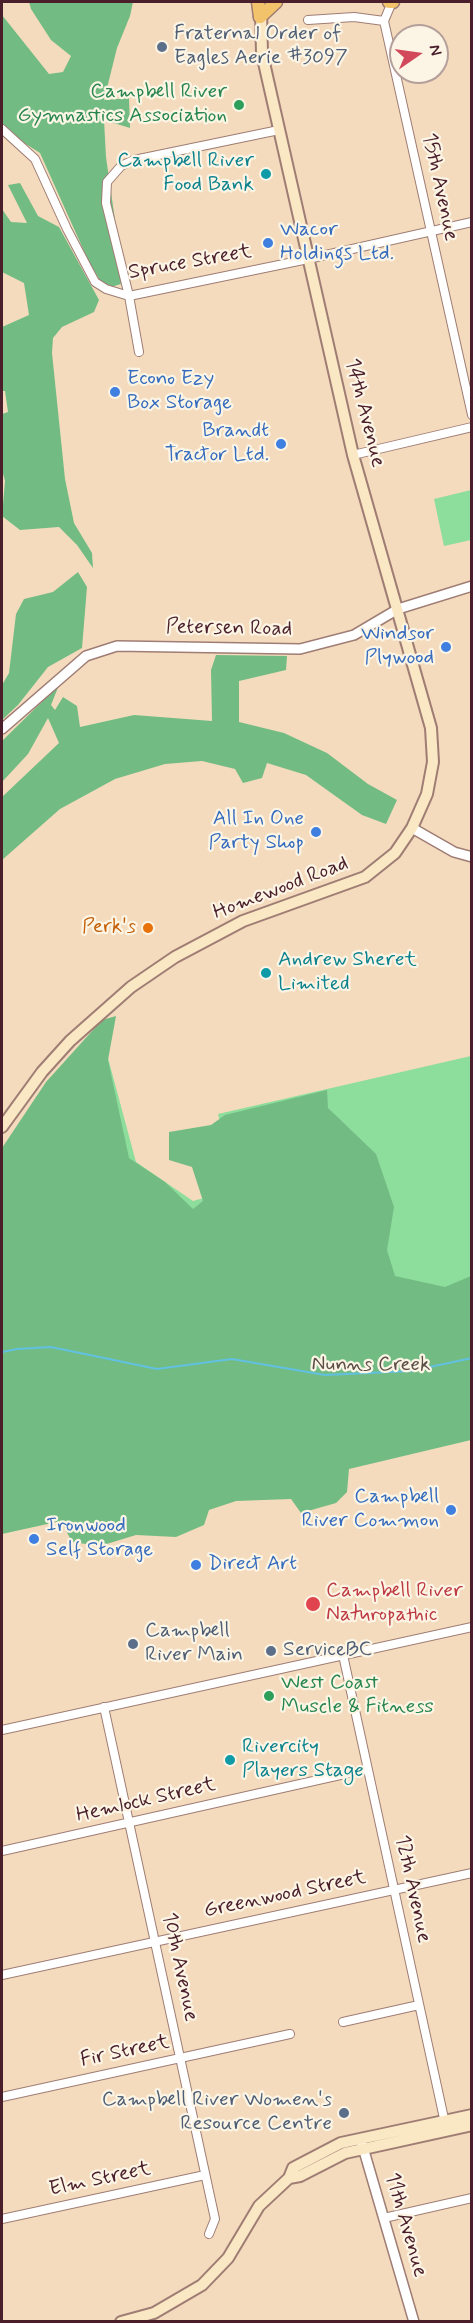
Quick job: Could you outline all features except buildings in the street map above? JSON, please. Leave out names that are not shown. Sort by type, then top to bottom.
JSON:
[{"type":"main road","points":[[260,2],[260,17]]},
{"type":"main road","points":[[260,17],[276,2]]},
{"type":"main road","name":"14th Avenue","points":[[260,17],[261,54],[353,455],[431,728],[433,762],[427,795],[412,828]]},
{"type":"main road","name":"Homewood Road","points":[[2,1127],[42,1072],[70,1041],[131,987],[175,957],[243,921],[365,877],[395,853],[412,828]]},
{"type":"main road","points":[[446,2126],[471,2115]]},
{"type":"main road","points":[[121,2322],[154,2313],[201,2285],[228,2258],[259,2206],[289,2178],[300,2176],[362,2144],[446,2126],[471,2125]]},
{"type":"street","points":[[308,20],[354,17],[384,21],[391,2]]},
{"type":"street","name":"15th Avenue","points":[[384,21],[471,415]]},
{"type":"street","name":"Spruce Street","points":[[2,129],[35,159],[67,229],[95,282],[106,289],[129,296],[471,222]]},
{"type":"street","points":[[139,352],[129,296],[106,203],[107,182],[121,166],[134,160],[279,130]]},
{"type":"street","points":[[353,455],[471,427]]},
{"type":"street","name":"Petersen Road","points":[[2,729],[86,656],[117,646],[300,649],[354,635],[398,609],[471,586]]},
{"type":"street","points":[[412,828],[454,852],[471,858]]},
{"type":"street","points":[[2,1730],[471,1627]]},
{"type":"street","name":"12th Avenue","points":[[343,1655],[446,2126]]},
{"type":"street","name":"10th Avenue","points":[[104,1707],[215,2219],[209,2234]]},
{"type":"street","name":"Hemlock Street","points":[[2,1851],[367,1769]]},
{"type":"street","name":"Greenwood Street","points":[[2,1975],[471,1873]]},
{"type":"street","points":[[343,2022],[419,2005]]},
{"type":"street","name":"Fir Street","points":[[2,2097],[291,2034]]},
{"type":"street","name":"11th Avenue","points":[[362,2144],[414,2322]]},
{"type":"street","name":"Elm Street","points":[[2,2219],[205,2175]]},
{"type":"street","points":[[384,2218],[471,2198]]},
{"type":"green space","points":[[29,2],[133,2],[117,48],[104,100],[129,98],[130,128],[104,120],[106,157],[124,283],[105,289],[88,260],[40,153],[2,129],[2,15],[49,74],[63,72],[71,56],[51,40]]},
{"type":"green space","points":[[20,183],[38,216],[59,227],[99,300],[94,312],[62,327],[53,338],[52,353],[65,479],[74,523],[92,553],[93,568],[77,545],[59,527],[20,530],[2,516],[5,481],[2,470],[2,414],[8,412],[5,391],[2,391],[2,327],[29,315],[24,283],[2,272],[2,209],[11,222],[27,223],[8,185]]},
{"type":"green space","points":[[471,490],[471,540],[444,546],[434,499]]},
{"type":"green space","points":[[78,572],[87,587],[82,648],[48,667],[18,705],[2,720],[2,685],[9,673],[16,614],[24,599],[53,592]]},
{"type":"green space","points":[[216,655],[287,656],[286,670],[239,681],[239,722],[284,733],[327,753],[368,784],[397,800],[386,824],[362,815],[306,775],[267,763],[262,778],[243,783],[235,769],[202,761],[165,764],[115,779],[60,809],[2,860],[2,797],[59,743],[48,718],[28,754],[2,782],[2,741],[59,685],[51,705],[55,710],[63,697],[77,706],[80,727],[134,715],[212,721],[211,670]]},
{"type":"green space","name":"Nunns Creek","points":[[116,1016],[108,1060],[129,1158],[165,1182],[193,1209],[203,1201],[192,1167],[169,1160],[169,1132],[211,1125],[225,1115],[327,1090],[328,1108],[376,1154],[394,1207],[387,1250],[395,1276],[445,1287],[471,1276],[471,1440],[349,1469],[347,1492],[336,1503],[301,1513],[291,1499],[236,1501],[209,1510],[204,1525],[176,1537],[136,1535],[100,1546],[72,1542],[61,1521],[2,1534],[2,1148],[46,1082],[102,1020]]},
{"type":"green space","name":"Nunns Creek","points":[[101,1032],[136,1162],[193,1201],[237,1189],[218,1114],[471,1056],[471,1438],[2,1155]]},
{"type":"waterway","name":"Nunns Creek","points":[[2,1352],[51,1347],[157,1369],[232,1359],[325,1375],[411,1371],[472,1358]]},
{"type":"place","name":"Fraternal Order of Eagles Aerie #3097","points":[[162,47]]},
{"type":"place","name":"Campbell River Gymnastics Association","points":[[239,105]]},
{"type":"place","name":"Campbell River Food Bank","points":[[266,174]]},
{"type":"place","name":"Wacor Holdings Ltd.","points":[[268,243]]},
{"type":"place","name":"Econo Ezy Box Storage","points":[[115,392]]},
{"type":"place","name":"Brandt Tractor Ltd.","points":[[281,444]]},
{"type":"place","name":"Windsor Plywood","points":[[446,647]]},
{"type":"place","name":"All In One Party Shop","points":[[316,832]]},
{"type":"place","name":"Perk's","points":[[148,928]]},
{"type":"place","name":"Andrew Sheret Limited","points":[[266,973]]},
{"type":"place","name":"Campbell River Common","points":[[451,1510]]},
{"type":"place","name":"Ironwood Self Storage","points":[[34,1539]]},
{"type":"place","name":"Direct Art","points":[[196,1565]]},
{"type":"place","name":"Campbell River Naturopathic","points":[[313,1604]]},
{"type":"place","name":"Campbell River Main","points":[[133,1644]]},
{"type":"place","name":"ServiceBC","points":[[271,1651]]},
{"type":"place","name":"West Coast Muscle & Fitness","points":[[269,1696]]},
{"type":"place","name":"Rivercity Players Stage","points":[[230,1760]]},
{"type":"place","name":"Campbell River Women's Resource Centre","points":[[344,2113]]}]
